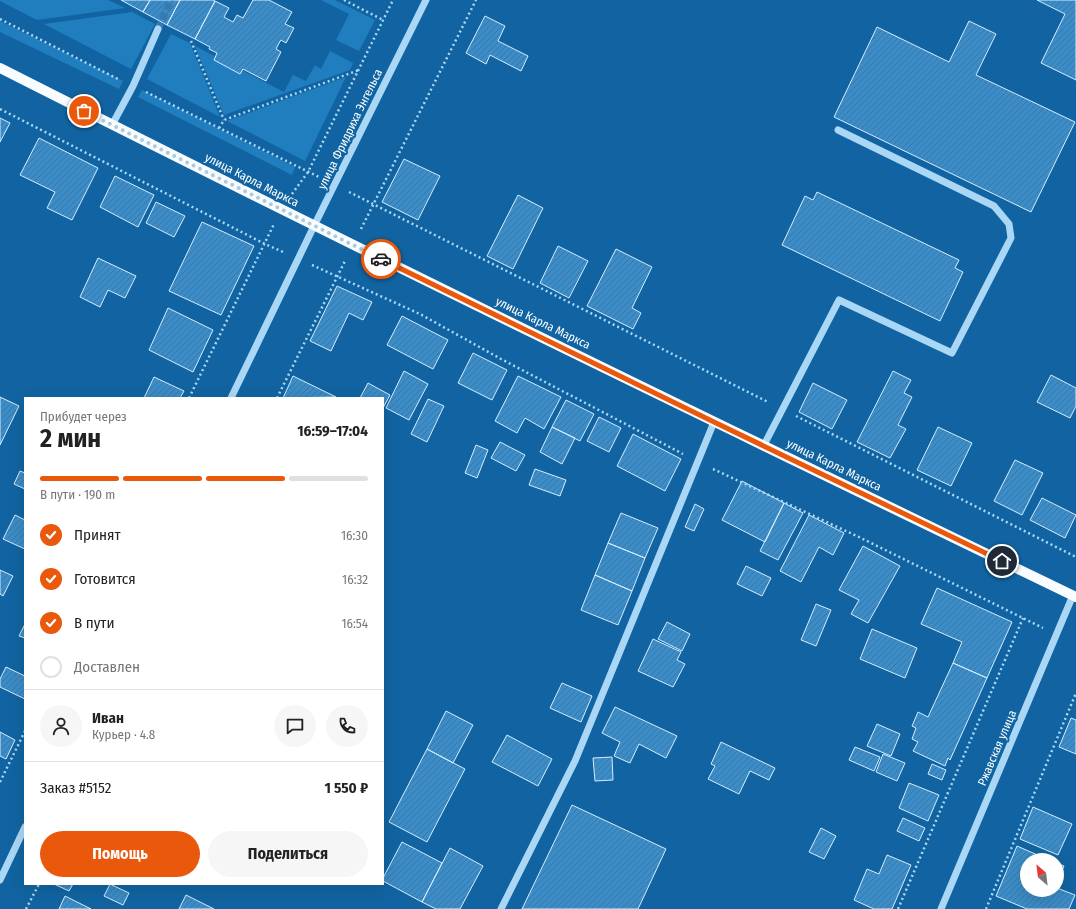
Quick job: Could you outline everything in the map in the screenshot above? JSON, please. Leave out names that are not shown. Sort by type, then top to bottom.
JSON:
[{"type":"main road","name":"улица Карла Маркса","points":[[0,68],[314,226],[1074,596]]},
{"type":"street","name":"улица Фридриха Энгельса","points":[[231,397],[334,185],[426,0]]},
{"type":"street","points":[[112,125],[133,86],[158,29]]},
{"type":"street","points":[[764,446],[839,300],[952,353],[1011,238],[1009,224],[994,206],[838,130]]},
{"type":"street","points":[[501,909],[575,762],[603,691],[699,462],[714,422]]},
{"type":"street","name":"Ржавская улица","points":[[941,909],[1074,596]]},
{"type":"street","points":[[0,880],[24,829]]},
{"type":"path","points":[[344,0],[383,20]]},
{"type":"path","points":[[189,397],[282,210],[308,172],[393,0]]},
{"type":"path","points":[[278,397],[476,0]]},
{"type":"path","points":[[0,19],[373,204],[1076,557]]},
{"type":"path","points":[[191,41],[224,120]]},
{"type":"path","points":[[219,128],[224,120],[359,70]]},
{"type":"path","points":[[0,109],[265,244],[420,314],[501,359],[699,462],[861,538],[1057,635]]},
{"type":"path","points":[[898,909],[1023,618]]},
{"type":"path","points":[[986,909],[1076,693]]},
{"type":"path","points":[[0,782],[24,733]]},
{"type":"path","points":[[26,909],[38,885]]},
{"type":"shaded area","points":[[0,0],[108,0],[125,8],[37,20]]},
{"type":"shaded area","points":[[321,0],[335,0],[375,20],[359,51],[336,40],[349,14]]},
{"type":"shaded area","points":[[132,12],[155,24],[131,69],[44,24]]},
{"type":"shaded area","points":[[0,21],[123,81],[119,89],[0,32]]},
{"type":"shaded area","points":[[171,34],[190,43],[220,117],[147,79]]},
{"type":"shaded area","points":[[195,46],[284,92],[293,75],[306,81],[315,65],[321,69],[330,51],[353,63],[350,70],[224,115]]},
{"type":"shaded area","points":[[346,77],[305,161],[227,121]]},
{"type":"shaded area","points":[[142,90],[295,167],[292,175],[138,97]]},
{"type":"building","points":[[121,0],[150,0],[143,12]]},
{"type":"building","points":[[150,0],[180,0],[167,25],[143,12]]},
{"type":"building","points":[[180,0],[215,1],[195,39],[167,25]]},
{"type":"building","points":[[253,0],[269,0],[292,12],[285,24],[294,28],[286,43],[281,40],[278,45],[276,49],[281,52],[266,81],[243,69],[240,74],[214,60],[217,53],[209,49],[210,47],[195,39],[215,1],[229,8],[224,17],[233,22],[237,15],[243,18]]},
{"type":"building","points":[[1037,0],[1076,0],[1076,80],[1041,63],[1065,14]]},
{"type":"building","points":[[485,16],[505,26],[498,41],[528,56],[521,71],[490,55],[486,64],[466,53]]},
{"type":"building","points":[[969,21],[996,34],[976,75],[1075,122],[1031,212],[834,117],[877,27],[949,62]]},
{"type":"building","points":[[0,118],[10,123],[0,142]]},
{"type":"building","points":[[39,138],[98,168],[72,220],[47,208],[55,192],[20,175]]},
{"type":"building","points":[[404,159],[440,176],[418,220],[382,202]]},
{"type":"building","points":[[115,176],[154,195],[138,227],[100,207]]},
{"type":"building","points":[[817,192],[959,260],[955,268],[963,272],[940,321],[782,245],[805,196],[813,200]]},
{"type":"building","points":[[518,195],[543,208],[513,269],[487,256]]},
{"type":"building","points":[[156,202],[185,216],[174,237],[146,223]]},
{"type":"building","points":[[202,222],[254,246],[221,315],[169,291]]},
{"type":"building","points":[[558,246],[588,261],[569,298],[540,283]]},
{"type":"building","points":[[616,249],[652,267],[632,308],[641,313],[633,329],[587,306]]},
{"type":"building","points":[[98,258],[136,276],[125,298],[108,290],[100,307],[80,297]]},
{"type":"building","points":[[337,286],[372,302],[363,320],[349,313],[331,351],[310,341]]},
{"type":"building","points":[[168,308],[213,330],[193,372],[149,350]]},
{"type":"building","points":[[402,316],[448,340],[433,369],[387,345]]},
{"type":"building","points":[[473,353],[507,370],[492,400],[458,383]]},
{"type":"building","points":[[404,371],[428,384],[409,420],[386,408]]},
{"type":"building","points":[[893,371],[911,380],[904,393],[912,397],[898,425],[906,429],[890,458],[857,442]]},
{"type":"building","points":[[1051,375],[1076,388],[1076,406],[1070,418],[1037,402]]},
{"type":"building","points":[[293,376],[336,397],[283,397]]},
{"type":"building","points":[[518,376],[561,397],[544,429],[525,418],[517,433],[495,421]]},
{"type":"building","points":[[154,377],[184,391],[181,397],[144,397]]},
{"type":"building","points":[[368,383],[390,395],[384,406],[384,397],[361,397]]},
{"type":"building","points":[[813,383],[847,400],[832,429],[799,412]]},
{"type":"building","points":[[0,397],[19,406],[0,445]]},
{"type":"building","points":[[428,399],[444,406],[427,442],[411,434]]},
{"type":"building","points":[[566,400],[594,414],[580,441],[552,427]]},
{"type":"building","points":[[599,417],[621,428],[609,452],[587,441]]},
{"type":"building","points":[[552,427],[575,438],[562,464],[540,452]]},
{"type":"building","points":[[938,427],[972,443],[951,486],[917,470]]},
{"type":"building","points":[[633,434],[681,459],[665,491],[617,466]]},
{"type":"building","points":[[500,442],[525,455],[516,471],[491,458]]},
{"type":"building","points":[[476,445],[488,450],[477,478],[465,473]]},
{"type":"building","points":[[1015,460],[1043,473],[1022,515],[994,501]]},
{"type":"building","points":[[535,469],[566,480],[560,496],[529,485]]},
{"type":"building","points":[[20,471],[24,473],[24,489],[14,484]]},
{"type":"building","points":[[742,481],[784,503],[765,542],[722,520]]},
{"type":"building","points":[[1042,498],[1076,515],[1065,538],[1030,520]]},
{"type":"building","points":[[784,503],[803,513],[778,560],[760,551]]},
{"type":"building","points":[[695,504],[704,509],[694,531],[685,527]]},
{"type":"building","points":[[621,513],[658,528],[645,558],[608,543]]},
{"type":"building","points":[[15,515],[24,520],[24,549],[3,539]]},
{"type":"building","points":[[809,515],[844,533],[833,555],[819,547],[801,582],[780,571]]},
{"type":"building","points":[[608,543],[645,558],[632,591],[595,575]]},
{"type":"building","points":[[863,546],[900,566],[868,623],[851,614],[859,600],[839,590]]},
{"type":"building","points":[[746,566],[771,578],[762,596],[737,584]]},
{"type":"building","points":[[0,570],[13,576],[3,596],[0,594]]},
{"type":"building","points":[[595,575],[632,591],[618,625],[581,610]]},
{"type":"building","points":[[937,588],[1012,622],[987,678],[953,663],[962,642],[921,624]]},
{"type":"building","points":[[816,604],[831,610],[816,646],[801,640]]},
{"type":"building","points":[[667,622],[690,634],[682,651],[658,639]]},
{"type":"building","points":[[24,626],[24,638],[19,636]]},
{"type":"building","points":[[872,629],[917,648],[905,678],[860,659]]},
{"type":"building","points":[[653,639],[681,652],[677,660],[685,664],[673,687],[638,671]]},
{"type":"building","points":[[953,663],[987,678],[950,760],[948,758],[945,766],[913,751],[918,742],[912,739],[916,728],[912,726],[918,712],[928,717]]},
{"type":"building","points":[[6,667],[24,676],[24,699],[0,687],[0,679]]},
{"type":"building","points":[[562,683],[592,696],[581,722],[550,708]]},
{"type":"building","points":[[615,707],[677,736],[666,758],[639,744],[630,763],[614,756],[620,742],[602,733]]},
{"type":"building","points":[[446,711],[473,725],[453,763],[427,749]]},
{"type":"building","points":[[1071,718],[1076,720],[1076,754],[1059,747]]},
{"type":"building","points":[[877,724],[900,734],[891,756],[867,746]]},
{"type":"building","points":[[0,732],[15,740],[6,759],[0,756]]},
{"type":"building","points":[[507,735],[552,759],[538,786],[492,762]]},
{"type":"building","points":[[721,742],[775,768],[769,780],[750,771],[739,794],[708,779],[715,766],[711,764]]},
{"type":"building","points":[[855,747],[880,757],[874,771],[849,760]]},
{"type":"building","points":[[427,749],[465,769],[427,842],[389,822]]},
{"type":"building","points":[[883,754],[905,763],[897,781],[876,772]]},
{"type":"building","points":[[612,757],[613,780],[595,781],[593,758]]},
{"type":"building","points":[[932,764],[946,770],[942,780],[928,774]]},
{"type":"building","points":[[909,783],[939,795],[928,821],[899,808]]},
{"type":"building","points":[[572,805],[666,849],[638,909],[522,909]]},
{"type":"building","points":[[1033,807],[1072,824],[1059,853],[1053,853],[1020,839]]},
{"type":"building","points":[[903,818],[925,828],[919,841],[897,831]]},
{"type":"building","points":[[821,828],[836,836],[824,859],[809,852]]},
{"type":"building","points":[[402,842],[442,863],[422,902],[384,882],[384,876]]},
{"type":"building","points":[[1017,846],[1033,853],[1020,853],[1020,897],[1064,897],[1064,891],[1075,895],[1069,909],[1027,909],[996,896]]},
{"type":"building","points":[[450,848],[483,866],[460,909],[436,909],[422,902]]},
{"type":"building","points":[[887,855],[911,865],[892,909],[874,909],[854,900],[867,869],[879,874]]},
{"type":"building","points":[[56,885],[72,885],[69,891]]},
{"type":"building","points":[[110,885],[129,893],[123,905],[104,896]]},
{"type":"building","points":[[186,895],[214,909],[179,909]]},
{"type":"building","points":[[65,896],[91,909],[59,909]]},
{"type":"tunnel","points":[[158,29],[171,0]]},
{"type":"way so far","points":[[84,111],[381,259]]},
{"type":"route","points":[[381,259],[1002,561]]}]
